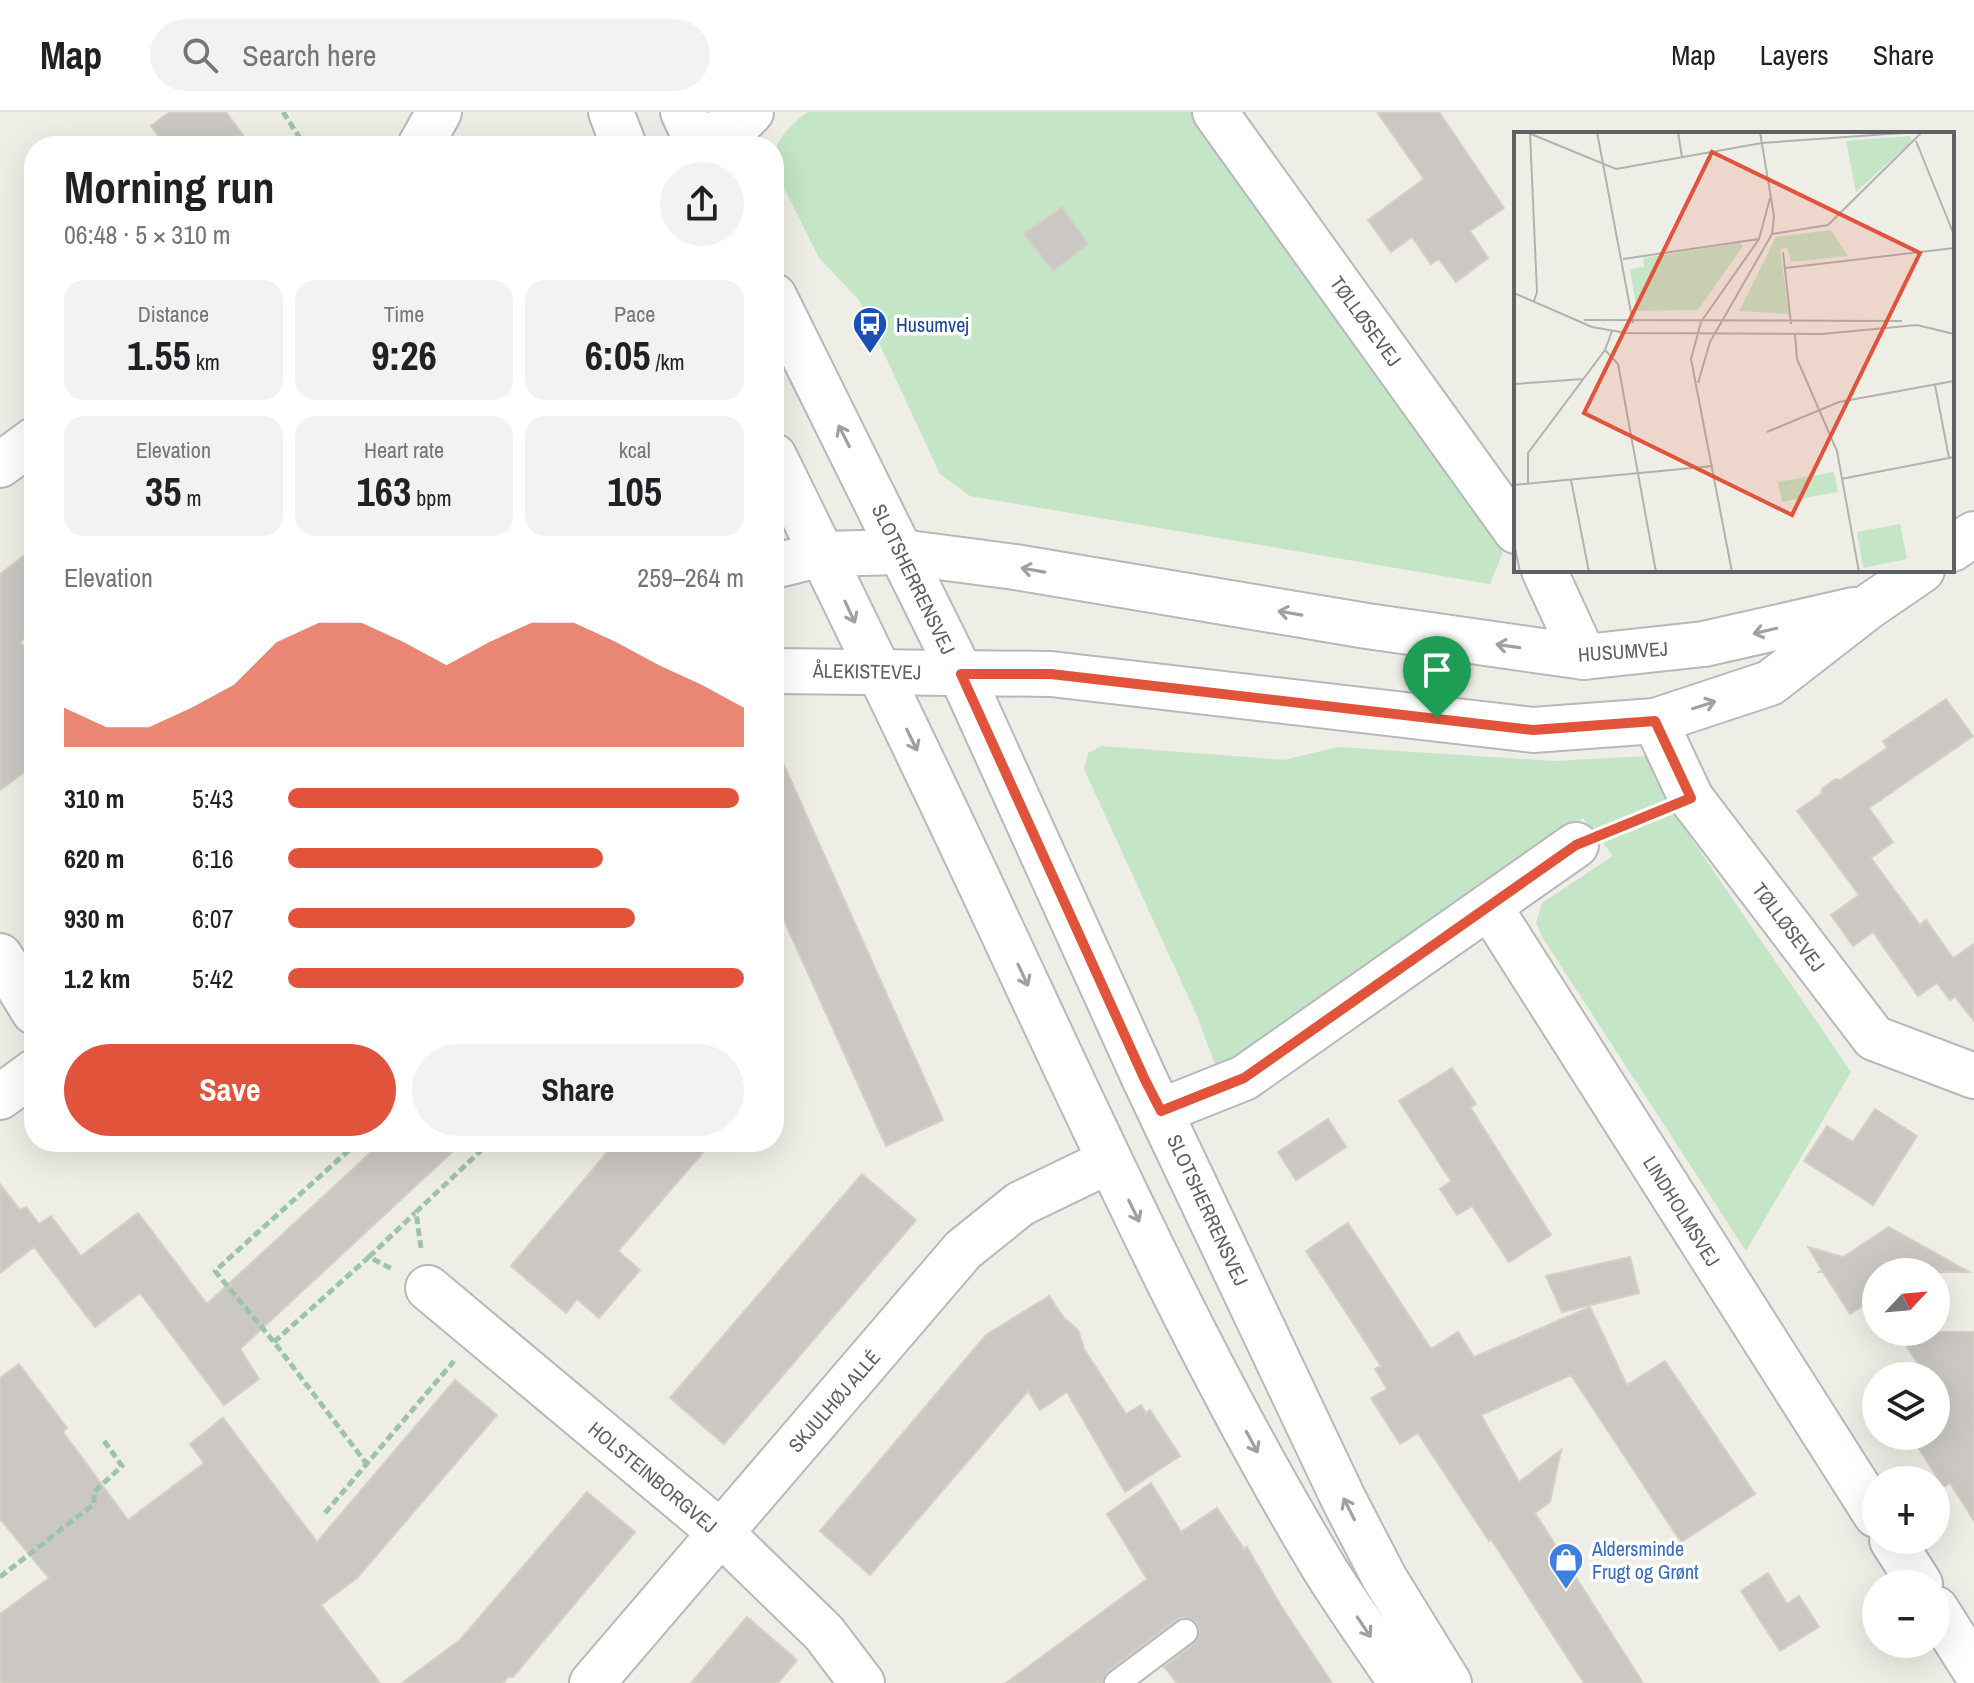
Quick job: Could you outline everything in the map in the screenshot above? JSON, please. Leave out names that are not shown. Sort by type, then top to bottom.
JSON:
[{"type":"street","points":[[426,136],[439,112]]},
{"type":"street","points":[[611,112],[620,136]]},
{"type":"street","points":[[693,134],[744,119],[751,112]]},
{"type":"street","name":"TØLLØSEVEJ","points":[[1215,112],[1514,528]]},
{"type":"street","name":"SLOTSHERRENSVEJ","points":[[784,316],[961,674],[1145,1080],[1344,1500],[1385,1579],[1449,1683]]},
{"type":"street","points":[[0,465],[24,447]]},
{"type":"street","points":[[784,476],[1109,1161],[1191,1326],[1256,1450],[1326,1571],[1401,1683]]},
{"type":"street","points":[[1954,548],[1974,534]]},
{"type":"street","points":[[784,564],[823,554],[901,552]]},
{"type":"street","name":"HUSUMVEJ","points":[[901,552],[1015,567],[1367,626],[1584,657],[1704,644],[1868,607]]},
{"type":"street","points":[[1545,572],[1584,657]]},
{"type":"street","name":"HUSUMVEJ","points":[[961,674],[1051,674],[1533,730],[1655,721],[1770,683],[1868,607],[1919,572]]},
{"type":"street","name":"ÅLEKISTEVEJ","points":[[784,671],[878,670],[961,674]]},
{"type":"street","name":"TØLLØSEVEJ","points":[[1655,721],[1691,798],[1874,1038],[1974,1076]]},
{"type":"street","points":[[1161,1111],[1244,1078],[1576,845]]},
{"type":"street","name":"LINDHOLMSVEJ","points":[[1489,906],[1862,1493]]},
{"type":"street","points":[[0,956],[24,996]]},
{"type":"street","points":[[0,1097],[24,1079]]},
{"type":"street","name":"SKJULHØJ ALLÉ","points":[[592,1683],[963,1250],[1020,1204],[1109,1161]]},
{"type":"street","name":"HOLSTEINBORGVEJ","points":[[428,1288],[721,1533],[824,1633],[862,1683]]},
{"type":"street","points":[[1950,1631],[1974,1669]]},
{"type":"lane","points":[[1117,1683],[1185,1632]]},
{"type":"path","points":[[283,112],[299,136]]},
{"type":"path","points":[[1576,845],[1691,798]]},
{"type":"path","points":[[347,1152],[215,1271],[274,1342],[366,1463]]},
{"type":"path","points":[[274,1342],[479,1152]]},
{"type":"path","points":[[416,1212],[428,1288]]},
{"type":"path","points":[[369,1257],[428,1288]]},
{"type":"path","points":[[325,1513],[460,1354]]},
{"type":"path","points":[[0,1577],[94,1504],[94,1492],[122,1466],[102,1438]]},
{"type":"green space","points":[[808,112],[1193,112],[1503,552],[1490,584],[970,496],[940,474],[859,300],[819,258],[784,187],[782,136]]},
{"type":"green space","points":[[1102,746],[1284,760],[1338,747],[1554,761],[1646,756],[1667,803],[1851,1072],[1746,1251],[1544,940],[1536,923],[1542,903],[1613,856],[1583,818],[1268,1043],[1216,1067],[1197,1016],[1084,769],[1088,753]]},
{"type":"building","points":[[170,112],[226,112],[244,136],[158,136],[151,126]]},
{"type":"building","points":[[1377,112],[1439,112],[1504,208],[1470,231],[1488,258],[1456,282],[1439,259],[1431,264],[1412,237],[1391,252],[1368,220],[1424,179]]},
{"type":"building","points":[[1062,207],[1088,244],[1053,271],[1024,234]]},
{"type":"building","points":[[24,556],[24,639],[20,642],[24,647],[24,772],[0,790],[0,574]]},
{"type":"building","points":[[1946,699],[1973,736],[1869,808],[1893,842],[1871,858],[1920,925],[1926,920],[1953,958],[1974,944],[1974,1021],[1955,997],[1950,1000],[1937,983],[1918,996],[1873,932],[1853,946],[1831,915],[1859,895],[1797,811],[1821,794],[1822,789],[1835,779],[1840,780],[1887,748],[1883,741]]},
{"type":"building","points":[[784,765],[943,1120],[886,1146],[784,920]]},
{"type":"building","points":[[1452,1068],[1476,1104],[1470,1107],[1551,1235],[1509,1262],[1472,1206],[1457,1215],[1440,1189],[1451,1181],[1399,1101]]},
{"type":"building","points":[[1875,1109],[1917,1136],[1873,1205],[1804,1161],[1827,1126],[1853,1142]]},
{"type":"building","points":[[1328,1119],[1346,1147],[1296,1180],[1278,1152]]},
{"type":"building","points":[[371,1152],[452,1152],[240,1349],[259,1379],[224,1405],[140,1293],[95,1327],[34,1247],[0,1273],[0,1184],[20,1210],[26,1207],[39,1224],[51,1216],[81,1256],[138,1213],[207,1304]]},
{"type":"building","points":[[608,1152],[703,1152],[618,1251],[640,1270],[599,1318],[577,1299],[566,1313],[511,1266]]},
{"type":"building","points":[[862,1174],[916,1220],[724,1444],[670,1398]]},
{"type":"building","points":[[1348,1223],[1431,1349],[1458,1332],[1474,1357],[1590,1307],[1627,1385],[1665,1361],[1755,1494],[1681,1542],[1571,1375],[1481,1415],[1519,1482],[1561,1450],[1550,1502],[1535,1513],[1643,1683],[1584,1683],[1418,1433],[1400,1444],[1371,1398],[1387,1389],[1375,1369],[1381,1366],[1306,1251]]},
{"type":"building","points":[[1889,1227],[1944,1258],[1862,1258],[1862,1307],[1850,1314],[1823,1272],[1819,1272],[1822,1270],[1808,1247],[1843,1257]]},
{"type":"building","points":[[1630,1257],[1639,1293],[1562,1312],[1546,1276]]},
{"type":"building","points":[[1950,1261],[1969,1272],[1950,1272]]},
{"type":"building","points":[[1049,1296],[1064,1318],[1078,1330],[1084,1349],[1126,1414],[1141,1405],[1146,1413],[1150,1410],[1180,1456],[1125,1492],[1067,1392],[1040,1410],[1028,1391],[870,1575],[820,1531],[986,1335]]},
{"type":"building","points":[[1950,1332],[1974,1332],[1974,1521],[1950,1483],[1950,1466],[1930,1466],[1920,1450],[1950,1450],[1950,1362],[1917,1362],[1906,1346],[1950,1346]]},
{"type":"building","points":[[19,1364],[67,1428],[63,1432],[128,1520],[204,1463],[190,1444],[223,1418],[317,1542],[455,1380],[497,1415],[357,1578],[321,1605],[380,1683],[0,1683],[0,1614],[49,1578],[0,1519],[0,1378]]},
{"type":"building","points":[[1151,1483],[1181,1532],[1217,1508],[1244,1549],[1247,1547],[1281,1606],[1332,1683],[1177,1683],[1164,1667],[1195,1643],[1200,1631],[1196,1622],[1184,1617],[1108,1671],[1102,1683],[1006,1683],[1147,1579],[1107,1514]]},
{"type":"building","points":[[587,1492],[635,1532],[513,1677],[508,1677],[503,1683],[402,1683],[460,1640]]},
{"type":"building","points":[[1768,1573],[1787,1604],[1799,1596],[1819,1627],[1780,1651],[1741,1591]]},
{"type":"building","points":[[747,1617],[797,1660],[778,1683],[691,1683]]},
{"type":"place","name":"Husumvej","points":[[870,355]]},
{"type":"place","name":"Aldersminde Frugt og Grønt","points":[[1566,1591]]},
{"type":"route","points":[[961,674],[1051,674],[1437,718],[1533,730],[1655,721],[1691,798],[1576,845],[1244,1078],[1161,1111],[961,674]]}]
